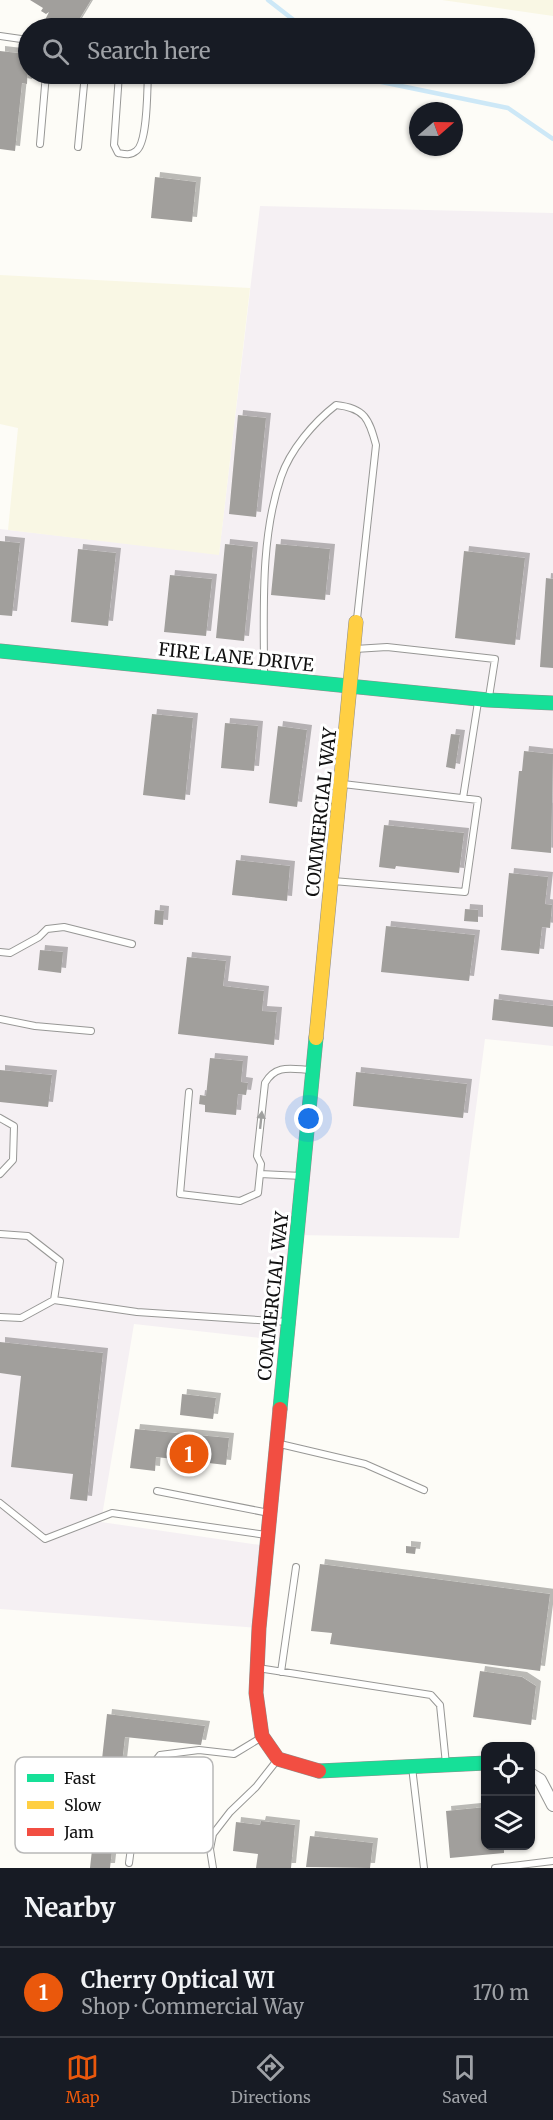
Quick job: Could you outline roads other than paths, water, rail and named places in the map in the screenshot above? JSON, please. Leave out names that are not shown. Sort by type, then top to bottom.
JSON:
[{"type":"street","name":"COMMERCIAL WAY","points":[[278,1759],[262,1736],[256,1693],[257,1668],[270,1513],[352,686],[356,622]]},
{"type":"street","name":"FIRE LANE DRIVE","points":[[0,651],[478,699],[553,703]]},
{"type":"street","points":[[278,1759],[313,1772],[481,1763]]},
{"type":"street","points":[[535,1777],[540,1780],[552,1802]]},
{"type":"lane","points":[[0,36],[18,39]]},
{"type":"lane","points":[[40,144],[45,84]]},
{"type":"lane","points":[[78,147],[84,84]]},
{"type":"lane","points":[[118,84],[114,145],[118,153],[129,155],[137,151],[143,140],[147,84]]},
{"type":"lane","points":[[264,678],[268,533],[281,475],[313,423],[336,405],[353,406],[369,421],[376,445],[356,622]]},
{"type":"lane","points":[[354,649],[387,647],[495,660],[478,699],[463,798]]},
{"type":"lane","points":[[333,881],[465,892],[478,800],[342,784]]},
{"type":"lane","points":[[0,952],[9,952],[39,937],[47,929],[64,927],[132,944]]},
{"type":"lane","points":[[0,1018],[35,1026],[91,1031]]},
{"type":"lane","points":[[189,1092],[180,1194],[240,1201],[258,1193],[261,1164],[257,1156],[265,1083],[278,1069],[314,1070]]},
{"type":"lane","points":[[0,1118],[14,1126],[13,1160],[0,1174]]},
{"type":"lane","points":[[260,1174],[303,1176]]},
{"type":"lane","points":[[0,1234],[28,1236],[60,1261],[54,1300]]},
{"type":"lane","points":[[0,1317],[21,1318],[54,1300],[137,1312],[289,1322]]},
{"type":"lane","points":[[277,1443],[365,1464],[424,1490]]},
{"type":"lane","points":[[158,1491],[270,1513]]},
{"type":"lane","points":[[0,1503],[45,1539],[112,1513],[268,1535]]},
{"type":"lane","points":[[281,1672],[296,1567]]},
{"type":"lane","points":[[257,1668],[431,1695],[440,1705],[446,1765]]},
{"type":"lane","points":[[158,1757],[198,1750],[234,1754],[262,1736]]},
{"type":"lane","points":[[213,1834],[278,1759]]},
{"type":"lane","points":[[412,1767],[423,1868]]},
{"type":"lane","points":[[129,1863],[130,1853]]},
{"type":"lane","points":[[211,1853],[213,1868]]},
{"type":"lane","points":[[495,1868],[553,1861]]},
{"type":"waterway","points":[[268,0],[291,18]]},
{"type":"waterway","points":[[391,84],[508,108],[553,139]]},
{"type":"place","name":"Cherry Optical WI","points":[[189,1454]]}]
